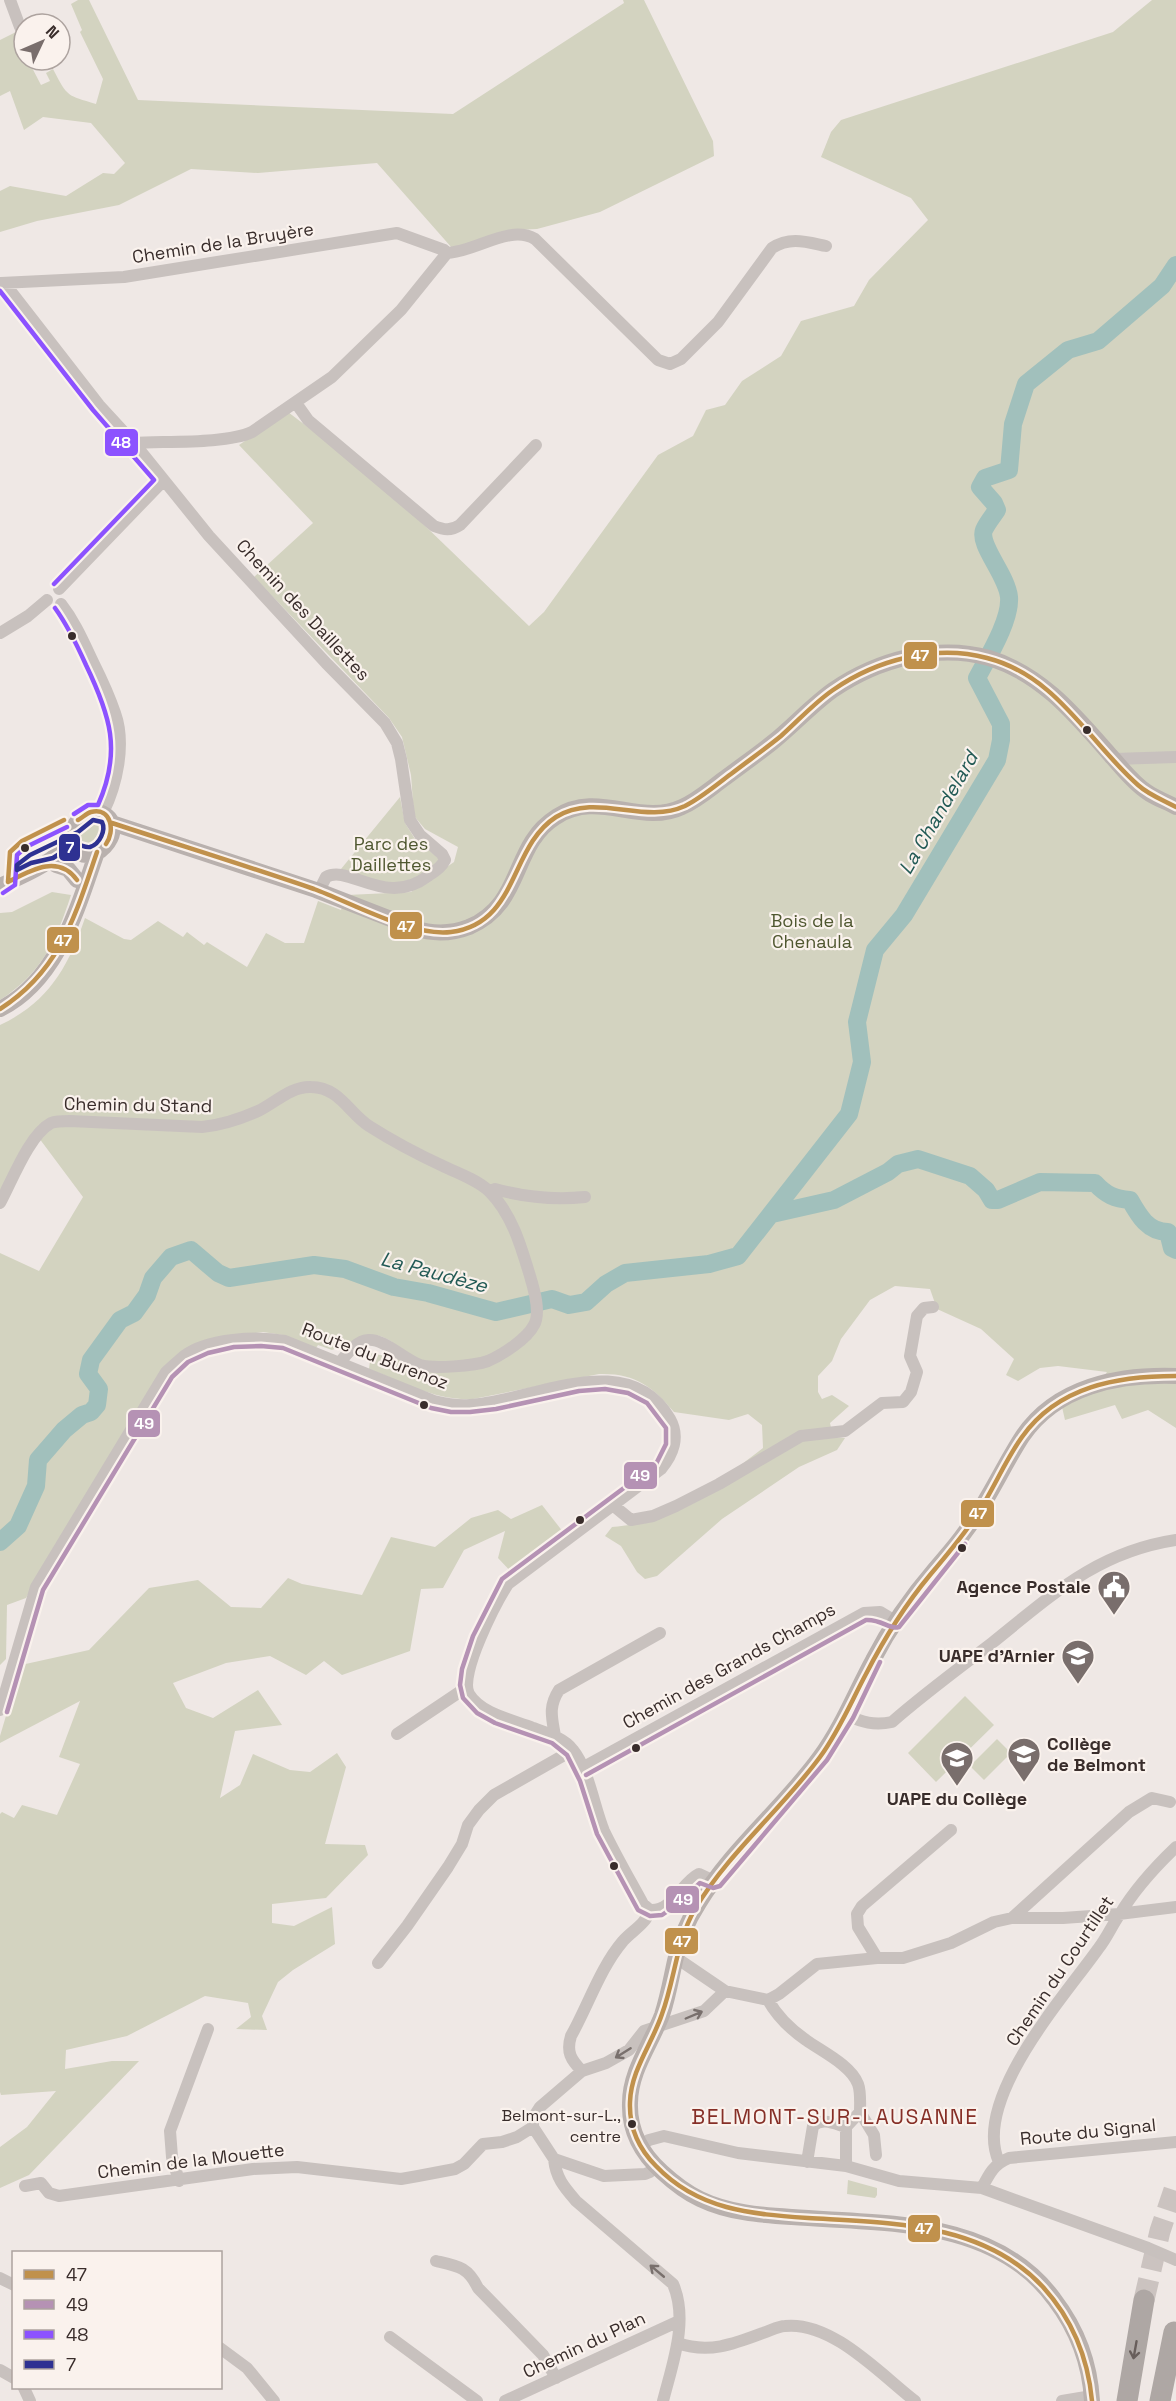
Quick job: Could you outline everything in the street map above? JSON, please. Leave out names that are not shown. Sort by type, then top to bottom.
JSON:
[{"type":"highway","points":[[1127,2401],[1144,2300]]},
{"type":"highway","points":[[1160,2401],[1174,2332]]},
{"type":"street","name":"Chemin de la Bruyère","points":[[3,283],[124,277],[397,233],[444,249],[447,253]]},
{"type":"street","points":[[134,443],[243,437],[323,385],[400,310],[447,253],[458,253],[515,233],[527,234],[535,239],[658,360],[670,364],[681,359],[718,322],[772,248],[785,241],[799,240],[826,246]]},
{"type":"street","name":"Chemin des Daillettes","points":[[3,283],[99,405],[134,443],[239,570],[385,723],[397,743],[410,820],[420,835],[442,854],[444,860],[442,866],[413,885],[387,889],[335,874],[326,877],[319,891]]},
{"type":"street","points":[[296,403],[308,420],[434,526],[441,529],[454,529],[459,525],[536,445]]},
{"type":"street","points":[[59,589],[164,480]]},
{"type":"street","points":[[0,633],[28,616],[47,600],[49,592],[54,588],[59,589],[65,596],[61,604],[53,606],[47,600]]},
{"type":"street","points":[[33,870],[56,865],[81,850],[108,825],[110,797],[120,746],[116,715],[73,620],[61,604]]},
{"type":"street","points":[[0,1009],[23,993],[46,971],[60,947],[73,914],[81,850],[71,831],[78,820],[91,812],[108,825],[130,828],[152,838],[319,891],[354,906],[429,932],[443,933],[464,929],[485,919],[501,904],[537,834],[554,818],[567,810],[592,805],[661,813],[689,804],[774,741],[833,690],[859,675],[898,658],[934,653],[970,654],[989,658],[1025,674],[1067,707],[1147,792],[1176,807]]},
{"type":"street","points":[[1114,759],[1176,757]]},
{"type":"street","points":[[0,886],[33,870],[57,854],[81,850]]},
{"type":"street","points":[[73,914],[81,850]]},
{"type":"street","points":[[56,865],[68,868],[77,880]]},
{"type":"street","name":"Chemin du Stand","points":[[0,1203],[33,1140],[53,1122],[70,1120],[202,1127],[222,1125],[258,1111],[298,1088],[323,1088],[337,1095],[367,1125],[490,1192],[510,1219],[521,1244],[534,1290],[536,1315],[536,1323],[529,1332],[489,1360],[476,1364],[421,1365],[381,1342],[367,1340],[354,1346],[340,1362]]},
{"type":"street","points":[[490,1192],[495,1189],[531,1196],[585,1197]]},
{"type":"street","points":[[614,1506],[631,1520],[653,1516],[719,1484],[801,1436],[845,1431],[882,1403],[903,1402],[910,1392],[917,1371],[910,1356],[917,1316],[924,1308],[933,1307]]},
{"type":"street","name":"Route du Burenoz","points":[[0,1710],[36,1587],[166,1372],[186,1354],[211,1344],[246,1338],[285,1341],[434,1401],[452,1405],[489,1403],[592,1382],[626,1383],[645,1391],[657,1401],[674,1426],[672,1456],[661,1469],[508,1584],[497,1600],[469,1666],[467,1687]]},
{"type":"street","points":[[1062,2401],[1092,2399],[1087,2366],[1064,2311],[1048,2290],[1028,2271],[992,2247],[949,2232],[889,2223],[752,2214],[719,2207],[702,2200],[680,2188],[656,2167],[639,2146],[631,2125],[631,2088],[642,2056],[657,2027],[668,1995],[675,1957],[689,1920],[714,1881],[821,1756],[846,1715],[873,1659],[895,1621],[917,1590],[966,1531],[1023,1435],[1050,1406],[1070,1395],[1109,1381],[1143,1375],[1176,1376]]},
{"type":"street","points":[[846,1715],[863,1722],[880,1724],[892,1722],[1040,1603],[1082,1573],[1101,1562],[1136,1548],[1176,1540]]},
{"type":"street","name":"Chemin des Grands Champs","points":[[582,1768],[864,1612],[880,1612],[895,1621]]},
{"type":"street","points":[[555,1736],[550,1713],[552,1701],[559,1690],[660,1632]]},
{"type":"street","points":[[397,1734],[467,1687],[482,1707],[555,1736],[573,1750],[582,1768],[604,1830],[643,1904],[650,1910],[663,1906],[699,1874],[714,1881]]},
{"type":"street","points":[[378,1963],[448,1867],[462,1844],[468,1826],[479,1810],[494,1795],[573,1750]]},
{"type":"street","points":[[1012,1918],[1129,1812],[1152,1798],[1170,1802]]},
{"type":"street","points":[[877,1958],[858,1927],[857,1914],[862,1906],[951,1830]]},
{"type":"street","name":"Chemin du Courtillet","points":[[999,2162],[993,2147],[995,2119],[1010,2079],[1030,2040],[1105,1940],[1119,1914],[1144,1880],[1176,1847]]},
{"type":"street","points":[[675,1957],[725,1991],[768,2000],[817,1964],[877,1958],[903,1958],[951,1943],[994,1922],[1012,1918],[1063,1918],[1176,1907]]},
{"type":"street","points":[[582,2070],[571,2060],[568,2051],[571,2036],[612,1956],[624,1940],[648,1918],[650,1910]]},
{"type":"street","points":[[663,2401],[678,2343],[679,2321],[673,2284],[576,2201],[559,2180],[554,2159],[533,2127],[533,2118],[540,2107],[582,2070],[606,2063],[629,2050],[644,2031],[704,2011],[725,1991]]},
{"type":"street","points":[[768,2000],[777,2016],[804,2039],[828,2054],[851,2074],[859,2085],[860,2112],[874,2135],[876,2155]]},
{"type":"street","points":[[179,2181],[172,2157],[170,2131],[208,2029]]},
{"type":"street","points":[[846,2166],[846,2127],[860,2112]]},
{"type":"street","points":[[807,2162],[813,2126],[817,2122],[846,2127]]},
{"type":"street","name":"Chemin de la Mouette","points":[[25,2186],[41,2183],[49,2193],[59,2196],[253,2169],[297,2167],[401,2179],[455,2169],[464,2164],[483,2145],[509,2140],[533,2127]]},
{"type":"street","points":[[639,2146],[649,2140],[664,2136],[738,2152],[846,2166],[899,2181],[982,2188],[1176,2260]]},
{"type":"street","name":"Route du Signal","points":[[982,2188],[999,2162],[1027,2156],[1176,2142]]},
{"type":"street","points":[[554,2159],[604,2176],[651,2172]]},
{"type":"street","points":[[436,2261],[460,2267],[471,2275],[478,2288],[543,2355],[556,2378]]},
{"type":"street","name":"Chemin du Plan","points":[[505,2401],[679,2321]]},
{"type":"street","points":[[678,2343],[691,2348],[707,2349],[784,2325],[805,2327],[847,2346],[915,2401]]},
{"type":"street","points":[[390,2337],[477,2401]]},
{"type":"street","points":[[222,2349],[247,2368],[274,2401]]},
{"type":"green space","points":[[78,0],[89,0],[138,100],[453,114],[624,3],[623,0],[644,0],[713,141],[714,156],[600,212],[537,229],[516,230],[452,248],[377,163],[258,173],[191,169],[119,205],[37,221],[0,232],[0,191],[10,186],[66,196],[103,173],[114,174],[125,163],[91,123],[43,117],[24,130],[10,91],[0,96],[0,40],[12,34],[12,72],[34,72],[41,85],[50,81],[46,73],[55,72],[69,94],[96,104],[103,79],[80,32],[82,30],[71,4]]},
{"type":"green space","name":"Bois de la Chenaula","points":[[1152,0],[1176,0],[1176,1428],[1148,1410],[1122,1419],[1115,1405],[1065,1420],[1062,1407],[1092,1393],[1107,1372],[1058,1366],[1040,1368],[1018,1381],[1006,1375],[1014,1359],[981,1329],[937,1309],[930,1289],[895,1286],[870,1300],[841,1339],[832,1361],[818,1376],[818,1392],[822,1399],[832,1395],[849,1406],[830,1423],[833,1437],[845,1438],[837,1450],[799,1467],[722,1519],[657,1576],[645,1579],[637,1572],[621,1546],[605,1536],[612,1527],[655,1518],[693,1500],[763,1448],[762,1425],[748,1414],[729,1420],[674,1412],[658,1395],[642,1383],[612,1374],[599,1374],[473,1399],[459,1399],[420,1390],[369,1369],[371,1353],[398,1359],[401,1349],[391,1341],[374,1335],[359,1338],[332,1350],[318,1345],[316,1348],[283,1335],[263,1332],[215,1338],[178,1354],[65,1529],[26,1598],[7,1605],[6,1659],[0,1665],[0,1253],[39,1271],[83,1197],[36,1134],[0,1193],[0,1025],[17,1016],[44,994],[64,967],[85,918],[124,939],[131,940],[158,921],[183,937],[187,932],[204,945],[207,942],[247,967],[266,933],[285,943],[304,943],[318,901],[341,910],[347,895],[411,892],[454,862],[458,847],[425,829],[414,816],[411,775],[402,737],[389,718],[254,577],[313,523],[239,445],[288,412],[356,464],[420,521],[529,626],[544,612],[658,455],[693,436],[706,410],[725,405],[742,381],[781,356],[801,321],[854,306],[869,280],[928,220],[911,198],[821,157],[831,132],[841,120],[1113,32]]},
{"type":"green space","name":"Parc des Daillettes","points":[[400,797],[405,823],[415,839],[441,860],[428,874],[389,886],[341,869]]},
{"type":"green space","points":[[92,820],[99,820],[104,825],[104,832],[92,845],[84,845],[80,841],[79,834]]},
{"type":"green space","points":[[52,892],[71,895],[53,941],[46,955],[27,979],[0,1000],[0,913],[12,912]]},
{"type":"green space","points":[[542,1505],[567,1537],[512,1573],[498,1558],[505,1531],[464,1550],[443,1588],[421,1589],[410,1651],[342,1675],[324,1661],[306,1675],[270,1656],[226,1663],[173,1683],[186,1708],[213,1718],[258,1690],[282,1725],[235,1731],[220,1798],[240,1785],[253,1754],[290,1770],[310,1772],[337,1753],[346,1767],[325,1844],[365,1845],[368,1855],[326,1898],[272,1904],[272,1923],[294,1926],[332,1907],[335,1944],[278,1982],[262,2016],[267,2030],[236,2029],[251,2017],[248,2003],[205,1996],[127,2036],[66,2050],[65,2069],[112,2061],[139,2061],[29,2175],[0,2188],[0,2147],[27,2127],[56,2091],[1,2095],[0,2092],[0,1814],[2,1812],[14,1818],[22,1805],[57,1815],[80,1764],[59,1757],[80,1701],[0,1743],[0,1736],[21,1665],[89,1650],[149,1588],[198,1580],[231,1607],[261,1608],[288,1578],[302,1584],[362,1595],[391,1537],[435,1547],[471,1518],[498,1510],[511,1519]]},
{"type":"green space","points":[[965,1696],[994,1725],[936,1782],[908,1753]]},
{"type":"green space","points":[[997,1739],[1011,1753],[984,1780],[970,1766]]},
{"type":"green space","points":[[848,2180],[877,2188],[877,2195],[875,2198],[847,2194]]},
{"type":"waterway","name":"La Chandelard","points":[[0,1542],[18,1526],[36,1486],[38,1460],[64,1430],[82,1415],[91,1412],[97,1405],[99,1389],[88,1374],[91,1360],[120,1320],[134,1313],[147,1295],[153,1278],[171,1257],[191,1250],[218,1273],[229,1278],[314,1265],[345,1269],[394,1287],[428,1293],[496,1312],[552,1299],[569,1305],[586,1302],[606,1284],[625,1273],[709,1264],[738,1256],[849,1114],[862,1062],[857,1022],[875,950],[904,915],[997,760],[1001,724],[977,678],[1003,627],[1009,597],[983,536],[985,527],[997,510],[980,487],[985,478],[1009,470],[1013,424],[1026,384],[1068,350],[1098,341],[1162,286],[1176,265]]},
{"type":"waterway","name":"La Paudèze","points":[[772,1214],[834,1200],[888,1172],[898,1164],[918,1159],[970,1176],[986,1190],[992,1200],[998,1200],[1040,1182],[1095,1183],[1111,1196],[1130,1200],[1150,1226],[1168,1232],[1172,1248],[1176,1250]]},
{"type":"tunnel","points":[[1144,2300],[1160,2231],[1176,2184]]},
{"type":"transit line","name":"48","points":[[0,291],[93,410],[154,480],[54,584]]},
{"type":"transit line","name":"48","points":[[55,608],[72,636],[94,683],[107,717],[110,733],[110,767],[98,805],[88,805],[74,814]]},
{"type":"transit line","name":"47","points":[[112,823],[314,889],[382,918],[418,929],[451,932],[473,926],[502,900],[529,846],[541,830],[556,817],[572,810],[588,807],[653,812],[669,811],[685,806],[769,746],[819,701],[850,679],[887,663],[927,654],[947,653],[987,658],[1012,667],[1033,679],[1070,712],[1138,785],[1151,795],[1176,807]]},
{"type":"transit line","name":"47","points":[[78,820],[91,812],[103,813],[111,827],[106,844]]},
{"type":"transit line","name":"47","points":[[8,882],[10,852],[22,841],[64,820]]},
{"type":"transit line","name":"7","points":[[93,820],[102,822],[103,825],[101,836],[94,845],[88,847],[75,844],[53,858],[31,863],[17,870],[17,865],[30,855],[78,832],[93,820]]},
{"type":"transit line","name":"48","points":[[3,893],[15,885],[17,855],[26,847],[67,827]]},
{"type":"transit line","name":"47","points":[[0,1009],[20,994],[51,960],[72,920],[97,852]]},
{"type":"transit line","name":"47","points":[[8,882],[35,869],[53,866],[70,872],[77,880]]},
{"type":"transit line","name":"49","points":[[7,1712],[43,1590],[172,1377],[188,1362],[208,1353],[234,1347],[283,1348],[431,1408],[451,1412],[496,1409],[579,1391],[605,1389],[628,1393],[647,1403],[666,1428],[666,1444],[656,1464],[502,1579],[473,1636],[462,1669],[460,1685],[463,1698],[477,1713],[495,1723],[552,1743],[567,1755],[580,1781],[597,1834],[638,1910],[650,1916],[662,1915],[678,1904],[700,1883],[713,1888],[720,1886],[827,1760],[853,1718],[880,1662]]},
{"type":"transit line","name":"47","points":[[1092,2401],[1083,2355],[1071,2326],[1043,2287],[1019,2266],[992,2250],[964,2238],[934,2230],[903,2225],[766,2214],[726,2207],[708,2201],[672,2181],[650,2159],[633,2129],[630,2102],[634,2079],[662,2014],[684,1934],[695,1909],[723,1869],[789,1795],[827,1747],[895,1623],[921,1586],[973,1521],[1022,1437],[1053,1406],[1091,1387],[1133,1378],[1176,1376]]},
{"type":"transit line","name":"49","points":[[586,1775],[866,1620],[895,1628],[899,1627],[965,1544]]},
{"type":"place","name":"Agence Postale","points":[[1114,1616]]},
{"type":"place","name":"UAPE d'Arnier","points":[[1078,1685]]},
{"type":"place","name":"Collège de Belmont","points":[[1024,1783]]},
{"type":"place","name":"UAPE du Collège","points":[[957,1787]]},
{"type":"place","name":"Belmont-sur-L., centre","points":[[632,2124]]},
{"type":"district","name":"BELMONT-SUR-LAUSANNE","points":[[835,2117]]}]
